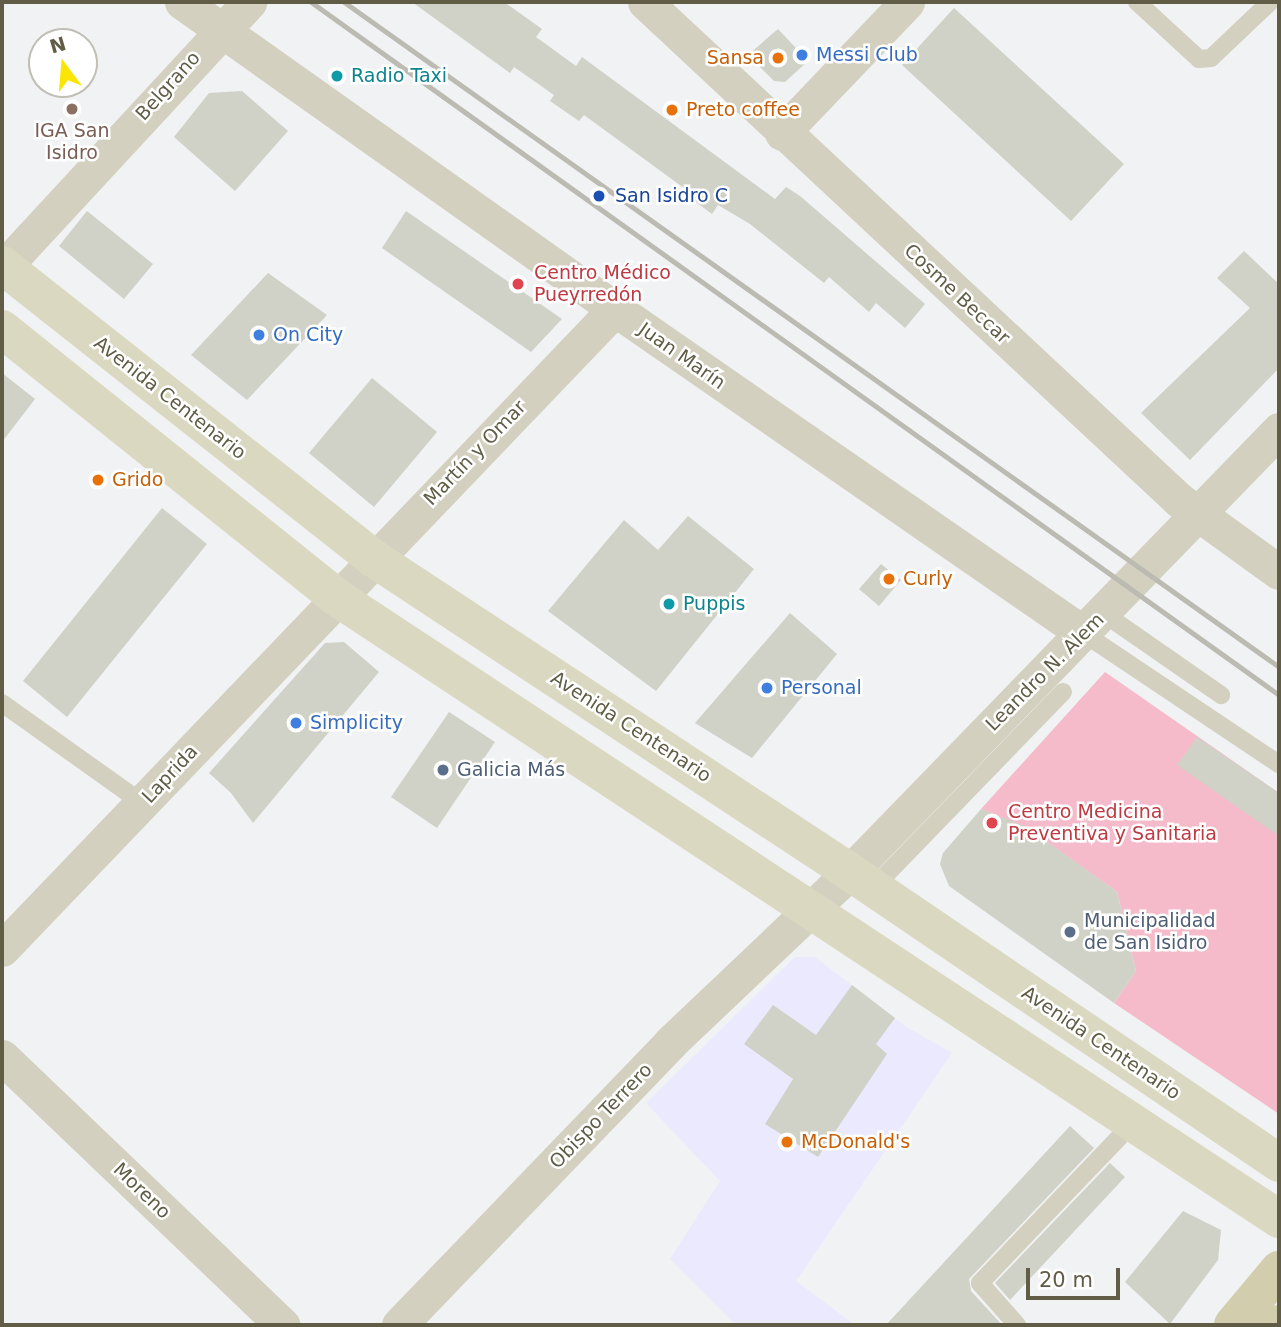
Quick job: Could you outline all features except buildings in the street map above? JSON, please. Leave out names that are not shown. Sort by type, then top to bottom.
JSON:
[{"type":"main road","name":"Avenida Centenario","points":[[3,267],[373,558],[861,880],[1279,1163]]},
{"type":"main road","points":[[2,329],[336,597],[808,912],[1279,1219]]},
{"type":"main road","points":[[1233,1325],[1279,1270]]},
{"type":"street","name":"Juan Marín","points":[[182,2],[615,309],[1093,623]]},
{"type":"street","name":"Belgrano","points":[[3,267],[219,30],[249,2]]},
{"type":"street","name":"Cosme Beccar","points":[[645,2],[782,133],[1198,514],[1279,572]]},
{"type":"street","points":[[782,133],[907,2]]},
{"type":"street","name":"Martín y Omar","points":[[336,597],[615,309]]},
{"type":"street","name":"Leandro N. Alem","points":[[808,912],[861,880],[1093,623],[1279,430]]},
{"type":"street","name":"Laprida","points":[[2,949],[336,597]]},
{"type":"street","name":"Obispo Terrero","points":[[400,1325],[670,1043],[808,912]]},
{"type":"street","name":"Moreno","points":[[2,1057],[282,1325]]},
{"type":"lane","points":[[1137,2],[1199,59],[1212,58],[1270,2]]},
{"type":"lane","points":[[1093,623],[1221,695]]},
{"type":"lane","points":[[1093,623],[1279,764]]},
{"type":"lane","points":[[861,880],[1063,692]]},
{"type":"lane","points":[[2,703],[142,803]]},
{"type":"lane","points":[[1017,1325],[981,1283],[1132,1124]]},
{"type":"shaded area","points":[[1105,672],[1279,793],[1279,1114],[1114,1003],[1136,971],[1117,892],[1036,834],[981,809]]},
{"type":"shaded area","name":"McDonald's","points":[[795,957],[815,957],[905,1026],[952,1053],[796,1281],[855,1325],[736,1325],[670,1259],[720,1181],[646,1103]]},
{"type":"railway","points":[[311,2],[1279,695]]},
{"type":"railway","points":[[344,2],[1279,667]]},
{"type":"place","name":"Messi Club","points":[[802,55]]},
{"type":"place","name":"Sansa","points":[[778,58]]},
{"type":"place","name":"Radio Taxi","points":[[337,76]]},
{"type":"place","name":"IGA San Isidro","points":[[72,109]]},
{"type":"place","name":"Preto coffee","points":[[672,110]]},
{"type":"place","name":"San Isidro C","points":[[599,196]]},
{"type":"place","name":"Centro Médico Pueyrredón","points":[[518,284]]},
{"type":"place","name":"On City","points":[[259,335]]},
{"type":"place","name":"Grido","points":[[98,480]]},
{"type":"place","name":"Curly","points":[[889,579]]},
{"type":"place","name":"Puppis","points":[[669,604]]},
{"type":"place","name":"Personal","points":[[767,688]]},
{"type":"place","name":"Simplicity","points":[[296,723]]},
{"type":"place","name":"Galicia Más","points":[[443,770]]},
{"type":"place","name":"Centro Medicina Preventiva y Sanitaria","points":[[992,823]]},
{"type":"place","name":"Municipalidad de San Isidro","points":[[1070,932]]},
{"type":"place","name":"McDonald's","points":[[787,1142]]}]
